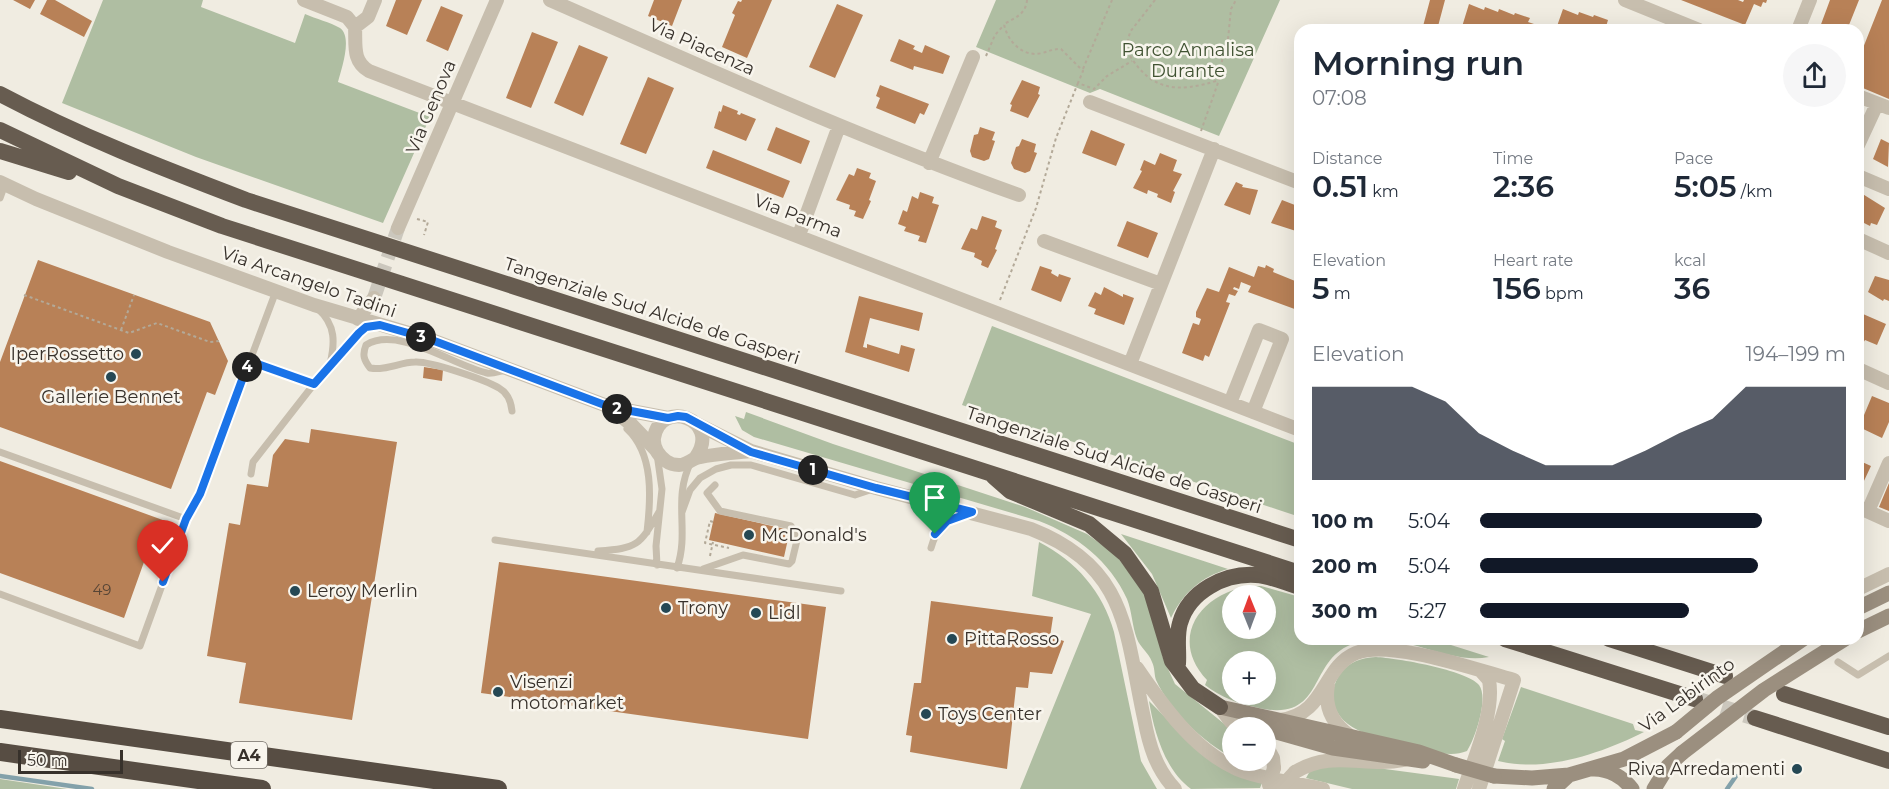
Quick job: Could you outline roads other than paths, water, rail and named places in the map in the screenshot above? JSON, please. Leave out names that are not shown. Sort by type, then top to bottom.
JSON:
[{"type":"highway","name":"Tangenziale Sud Alcide de Gasperi","points":[[0,94],[49,120],[135,158],[246,200],[1294,538]]},
{"type":"highway","points":[[0,130],[118,186],[222,226],[990,471],[1294,571]]},
{"type":"highway","points":[[0,151],[118,186]]},
{"type":"highway","points":[[990,471],[1002,486],[1010,491],[1089,524],[1125,554],[1151,591],[1161,618],[1169,655],[1193,689],[1220,707]]},
{"type":"highway","points":[[1178,668],[1177,639],[1180,620],[1195,597],[1210,586],[1227,578],[1255,575],[1294,585]]},
{"type":"highway","points":[[1524,645],[1695,699]]},
{"type":"highway","points":[[1628,645],[1725,676]]},
{"type":"highway","points":[[1784,694],[1889,727]]},
{"type":"highway","points":[[1755,718],[1889,761]]},
{"type":"highway","name":"A4","points":[[0,719],[498,789]]},
{"type":"highway","name":"A4","points":[[0,752],[262,789]]},
{"type":"main road","points":[[1864,605],[1889,593]]},
{"type":"main road","points":[[1864,629],[1889,616]]},
{"type":"main road","name":"Via Labirinto","points":[[1554,789],[1569,775],[1624,759],[1676,732],[1726,692],[1794,645]]},
{"type":"main road","points":[[1653,789],[1668,766],[1682,753],[1764,690],[1835,645]]},
{"type":"main road","points":[[1220,707],[1419,752],[1503,781],[1569,775]]},
{"type":"main road","points":[[1220,707],[1237,717]]},
{"type":"main road","points":[[1276,732],[1334,748],[1450,763]]},
{"type":"main road","points":[[1588,769],[1611,772],[1632,789]]},
{"type":"street","points":[[304,0],[347,17],[355,27],[368,17],[375,0]]},
{"type":"street","name":"Via Genova","points":[[398,228],[497,0]]},
{"type":"street","name":"Via Piacenza","points":[[550,0],[839,126],[929,163],[1019,195]]},
{"type":"street","points":[[1625,0],[1684,24]]},
{"type":"street","points":[[1800,24],[1810,0]]},
{"type":"street","name":"Via Parma","points":[[355,27],[356,57],[360,65],[452,105],[799,235],[1294,428]]},
{"type":"street","points":[[929,163],[973,57]]},
{"type":"street","points":[[1864,98],[1883,106],[1864,135]]},
{"type":"street","points":[[1090,102],[1294,181]]},
{"type":"street","points":[[799,235],[839,126]]},
{"type":"street","points":[[1130,364],[1214,149]]},
{"type":"street","points":[[1864,179],[1889,189]]},
{"type":"street","name":"Via Arcangelo Tadini","points":[[3,183],[36,199],[168,252],[314,305],[429,339],[610,407],[668,418],[678,416],[751,452],[1042,533],[1063,544],[1082,559],[1106,585],[1118,606],[1126,628],[1151,749],[1158,765],[1175,789]]},
{"type":"street","points":[[1044,241],[1161,284]]},
{"type":"street","points":[[1864,242],[1889,253]]},
{"type":"street","points":[[358,319],[374,298]]},
{"type":"street","points":[[1230,403],[1259,330],[1282,339],[1253,412]]},
{"type":"street","points":[[1864,372],[1889,384]]},
{"type":"street","name":"Via Arcangelo Tadini","points":[[610,407],[632,424],[670,463],[679,465],[694,460],[751,452]]},
{"type":"street","points":[[656,451],[654,441],[656,430],[668,418]]},
{"type":"street","points":[[694,460],[701,450],[703,440],[695,423]]},
{"type":"street","points":[[1864,507],[1889,463]]},
{"type":"street","points":[[1864,509],[1889,520]]},
{"type":"street","points":[[1864,586],[1889,574]]},
{"type":"street","points":[[1280,720],[1304,712],[1328,685],[1338,667],[1346,659],[1366,650],[1401,651],[1514,680],[1479,789]]},
{"type":"street","name":"Via Arcangelo Tadini","points":[[1133,662],[1170,713],[1213,754],[1238,770],[1323,789]]},
{"type":"street","points":[[1464,789],[1485,725],[1489,701],[1489,680],[1481,671]]},
{"type":"street","points":[[1328,685],[1328,710],[1336,724],[1349,735]]},
{"type":"street","points":[[1220,707],[1227,717]]},
{"type":"street","points":[[1274,788],[1295,772],[1322,760],[1342,759],[1378,764],[1407,759]]},
{"type":"street","points":[[1274,771],[1274,788]]},
{"type":"lane","points":[[0,198],[3,183]]},
{"type":"lane","points":[[0,594],[140,646],[186,519],[200,494],[276,291]]},
{"type":"lane","points":[[314,305],[328,318],[332,328],[334,349],[329,367]]},
{"type":"lane","points":[[251,474],[253,462],[314,384],[359,333],[366,327],[380,325]]},
{"type":"lane","points":[[509,369],[490,374],[402,341],[379,339],[372,341],[366,345],[363,353],[370,369],[380,370],[402,364],[428,363],[499,387],[512,402],[512,411]]},
{"type":"lane","points":[[249,361],[314,384]]},
{"type":"lane","points":[[578,395],[615,418],[632,433],[645,461],[651,487],[647,532]]},
{"type":"lane","points":[[656,451],[662,489],[656,546],[657,565]]},
{"type":"lane","points":[[0,452],[186,519]]},
{"type":"lane","points":[[677,568],[681,556],[680,493],[683,479],[694,460]]},
{"type":"lane","points":[[682,512],[690,490],[700,478],[716,469],[731,465],[751,465],[855,495],[876,488]]},
{"type":"lane","points":[[701,570],[743,555],[789,564],[792,561],[798,536],[791,526],[720,511],[707,493],[715,485]]},
{"type":"lane","points":[[650,508],[659,532]]},
{"type":"lane","points":[[586,552],[623,549],[641,540],[661,508]]},
{"type":"lane","points":[[931,548],[935,534],[947,521],[972,512]]},
{"type":"lane","points":[[495,540],[841,591]]},
{"type":"lane","points":[[1838,662],[1858,675],[1889,656]]},
{"type":"waterway","points":[[0,776],[92,789]]},
{"type":"waterway","points":[[1727,789],[1736,776]]},
{"type":"tunnel","points":[[374,298],[398,228]]},
{"type":"tunnel","points":[[1699,700],[1755,718]]},
{"type":"place","name":"IperRossetto","points":[[136,354]]},
{"type":"place","name":"Gallerie Bennet","points":[[111,377]]},
{"type":"place","name":"McDonald's","points":[[749,535]]},
{"type":"place","name":"Leroy Merlin","points":[[295,591]]},
{"type":"place","name":"Trony","points":[[666,608]]},
{"type":"place","name":"Lidl","points":[[756,613]]},
{"type":"place","name":"PittaRosso","points":[[952,639]]},
{"type":"place","name":"Visenzi motomarket","points":[[498,692]]},
{"type":"place","name":"Toys Center","points":[[926,714]]},
{"type":"place","name":"Riva Arredamenti","points":[[1797,769]]},
{"type":"park label","name":"Parco Annalisa Durante","points":[[1188,60]]}]
